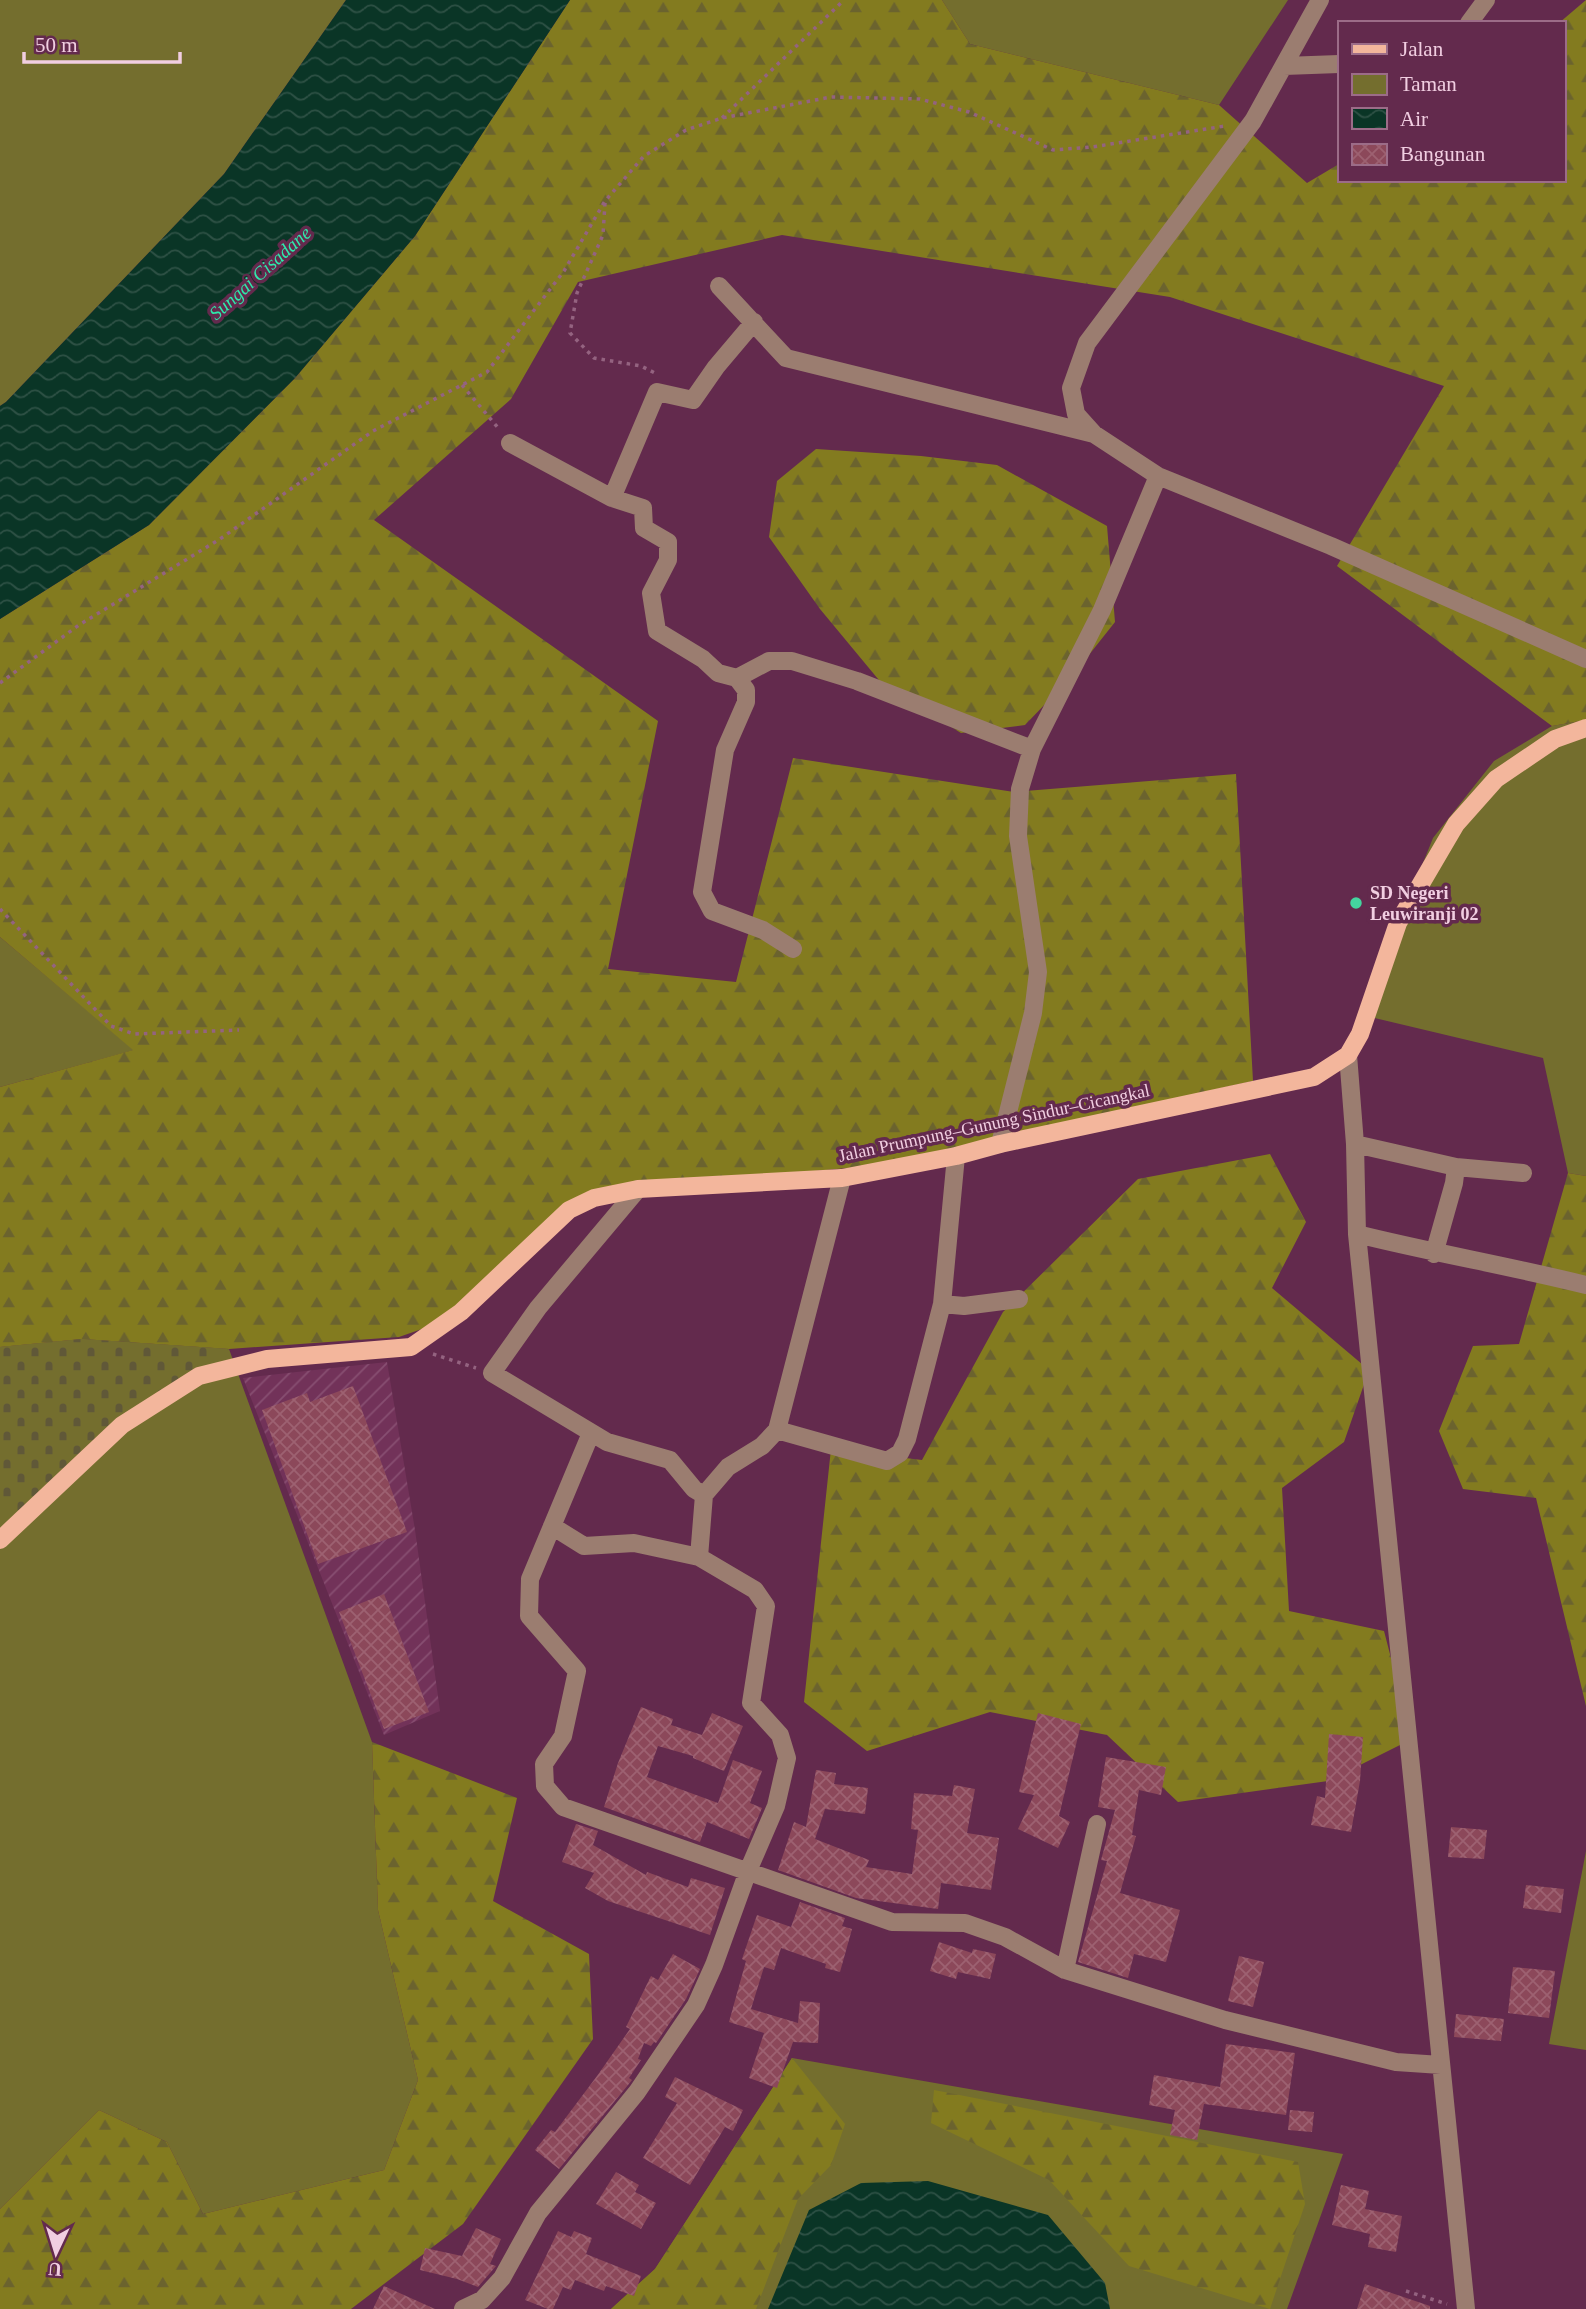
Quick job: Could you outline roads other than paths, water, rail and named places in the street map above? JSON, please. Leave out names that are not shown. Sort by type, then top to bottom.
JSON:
[{"type":"main road","points":[[1348,1055],[1360,1034],[1398,923],[1456,824],[1496,779],[1555,739],[1586,728]]},
{"type":"main road","name":"Jalan Prumpung–Gunung Sindur–Cicangkal","points":[[0,1540],[122,1425],[199,1376],[267,1359],[411,1347],[461,1312],[569,1210],[594,1198],[638,1189],[842,1178],[956,1156],[1000,1143],[1314,1077],[1348,1055]]},
{"type":"street","points":[[1320,0],[1253,121],[1087,343],[1071,388],[1076,414],[1094,434],[1158,476],[1331,546],[1586,659]]},
{"type":"street","points":[[1470,21],[1486,0]]},
{"type":"street","points":[[1284,66],[1338,64]]},
{"type":"street","points":[[719,286],[786,358],[1094,434]]},
{"type":"street","points":[[612,498],[657,392],[693,400],[716,367],[754,323]]},
{"type":"street","points":[[510,443],[612,498],[643,508],[644,528],[668,542],[668,560],[651,593],[657,631],[703,659],[718,673],[737,678],[747,690],[746,702],[725,750],[702,892],[712,911],[764,930],[793,949]]},
{"type":"street","points":[[1000,1143],[1033,1013],[1038,972],[1017,836],[1020,789],[1032,749],[1102,610],[1158,476]]},
{"type":"street","points":[[737,678],[769,661],[792,661],[857,681],[1032,749]]},
{"type":"street","points":[[1348,1055],[1355,1144],[1357,1234],[1441,2065],[1459,2307]]},
{"type":"street","points":[[1355,1144],[1456,1167],[1523,1172]]},
{"type":"street","points":[[777,1430],[887,1461],[900,1453],[907,1439],[942,1304],[956,1156]]},
{"type":"street","points":[[1434,1254],[1456,1167]]},
{"type":"street","points":[[699,1557],[704,1495],[728,1467],[762,1446],[777,1430],[842,1178]]},
{"type":"street","points":[[638,1189],[538,1308],[492,1373],[607,1442],[670,1460],[694,1489],[704,1495]]},
{"type":"street","points":[[1357,1234],[1434,1254],[1506,1265],[1586,1285]]},
{"type":"street","points":[[942,1304],[964,1306],[1019,1299]]},
{"type":"street","points":[[591,1433],[530,1579],[529,1616],[577,1671],[563,1736],[544,1764],[545,1786],[563,1807],[892,1923],[965,1923],[1005,1937],[1065,1970],[1225,2020],[1396,2062],[1441,2065]]},
{"type":"street","points":[[463,2309],[482,2300],[502,2278],[538,2213],[637,2092],[696,2005],[776,1806],[787,1758],[780,1735],[751,1703],[766,1606],[755,1590],[699,1557],[634,1543],[584,1546],[552,1526]]},
{"type":"street","points":[[1065,1970],[1097,1824]]},
{"type":"water","name":"Sungai Cisadane","points":[[346,0],[570,0],[415,236],[295,378],[149,525],[0,619],[0,406],[224,174]]},
{"type":"water","points":[[928,2181],[1048,2215],[1105,2283],[1110,2309],[768,2309],[809,2210],[861,2183]]},
{"type":"place","name":"SD Negeri Leuwiranji 02","points":[[1356,903]]}]
